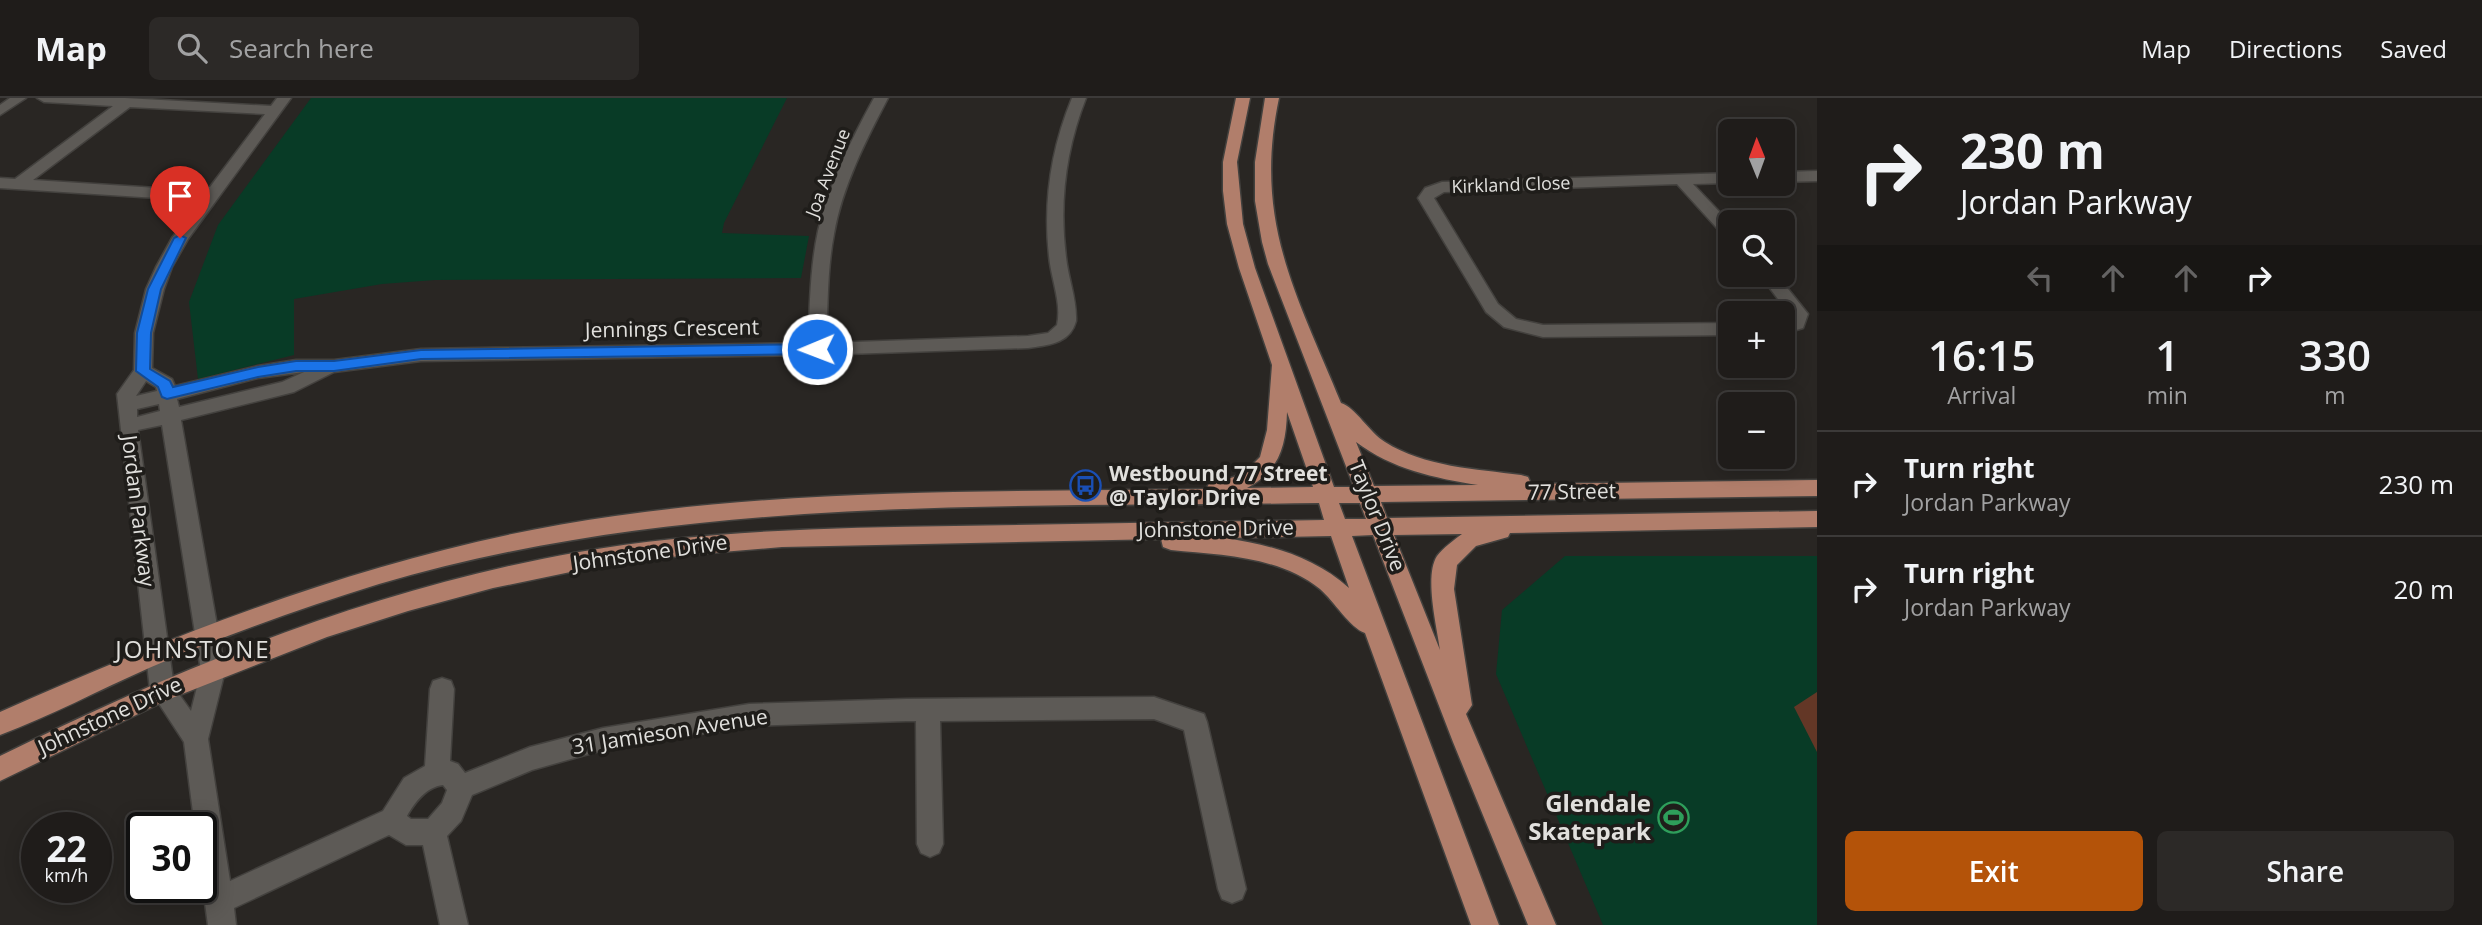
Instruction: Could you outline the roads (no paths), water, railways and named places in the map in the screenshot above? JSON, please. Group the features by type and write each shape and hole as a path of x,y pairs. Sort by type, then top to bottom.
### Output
{"main road":[{"name":"Taylor Drive","path":"1243,98 1230,162 1235,225 1326,495 1485,925"},
{"name":"Taylor Drive","path":"1272,98 1261,152 1261,187 1265,225 1276,264 1465,742 1542,925"},
{"path":"1183,497 1231,486 1265,469 1274,449 1279,357"},
{"path":"1327,393 1361,434 1393,456 1424,467 1471,476 1592,492"},
{"name":"77 Street","path":"1326,495 1817,488"},
{"name":"Johnstone Drive","path":"0,724 158,654 320,594 428,562 527,538 661,515 814,504 1326,495"},
{"name":"77 Street","path":"1338,526 1817,519"},
{"path":"1465,742 1443,589 1446,561 1469,540 1495,531 1556,522"},
{"name":"Johnstone Drive","path":"0,769 58,738 162,690 335,625 427,597 547,568 641,552 808,537 1338,526"},
{"path":"1089,532 1236,549 1259,553 1312,570 1348,598 1383,651"}],"street":[{"path":"0,111 19,98"},
{"path":"44,98 126,103 280,104"},
{"name":"Joa Avenue","path":"817,349 821,271 829,221 864,132 881,98"},
{"name":"Jennings Crescent","path":"127,416 168,404 287,387 334,366 421,355 817,349 1028,342 1053,338 1061,334 1068,316 1056,246 1055,197 1066,132 1079,98"},
{"path":"17,185 126,103"},
{"name":"Jordan Parkway","path":"162,690 126,394 143,371 144,333 155,289 180,238 280,104"},
{"path":"1796,177 1817,176"},
{"name":"Kirkland Close","path":"1718,179 1442,187 1430,191 1426,198 1492,308 1503,319 1522,328 1554,331 1718,329"},
{"path":"1681,180 1718,220"},
{"path":"0,184 157,193 214,192"},
{"path":"1778,287 1789,301"},
{"path":"1795,309 1799,314 1795,325"},
{"path":"143,371 165,384 212,671 196,739 220,913 391,820 400,800 415,784 437,772 449,773 461,787 453,813 433,832 406,832 391,820"},
{"path":"437,772 442,689"},
{"path":"162,690 196,739"},
{"name":"31 Jamieson Avenue","path":"461,787 530,759 603,740 749,715 1154,708 1195,722 1231,889"},
{"path":"928,710 930,844"},
{"path":"433,832 454,925"}],"place":[{"name":"Westbound 77 Street @ Taylor Drive","path":"1086,486"},
{"name":"Glendale Skatepark","path":"1674,818"}],"district":[{"name":"JOHNSTONE","path":"193,650"}]}
